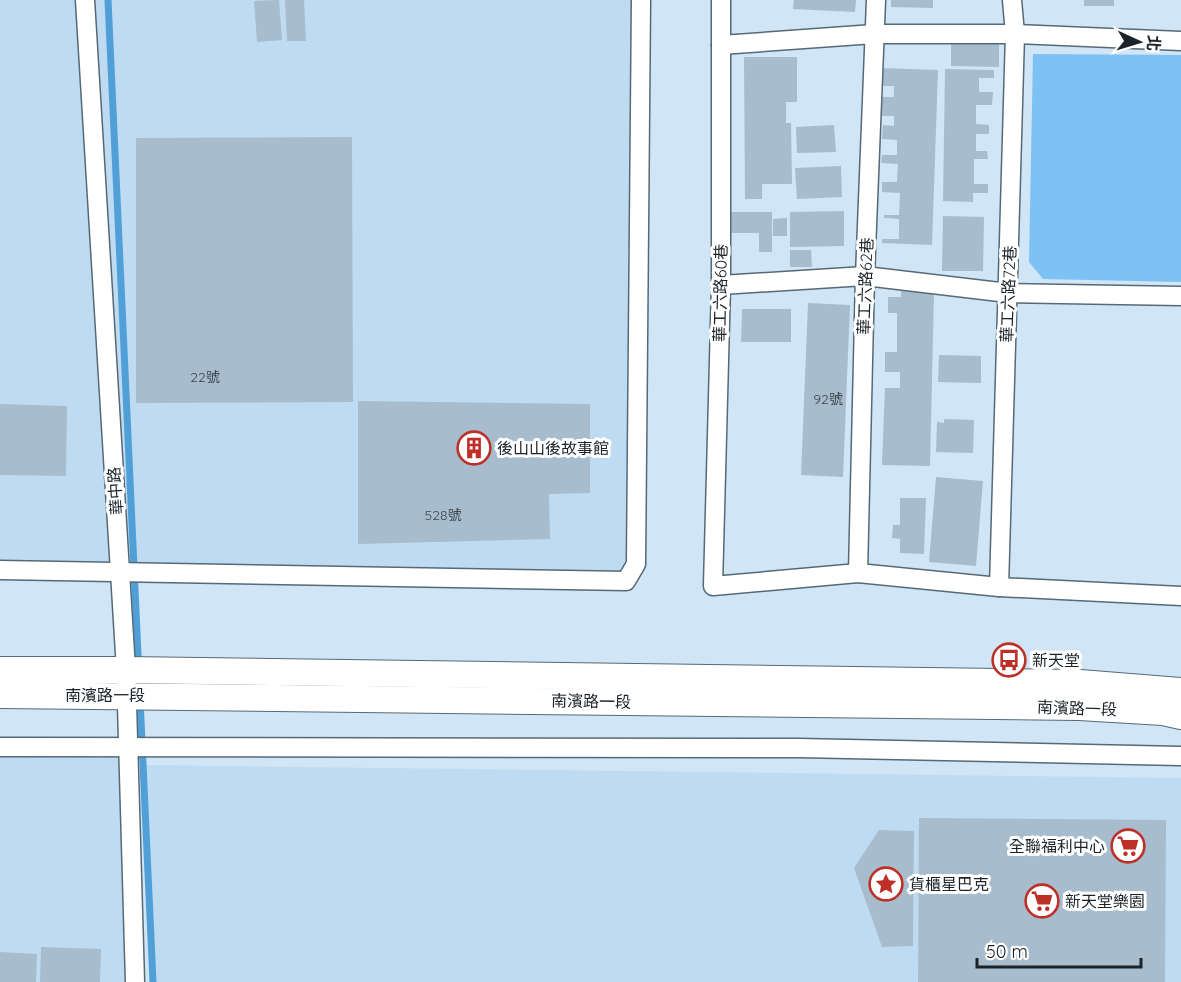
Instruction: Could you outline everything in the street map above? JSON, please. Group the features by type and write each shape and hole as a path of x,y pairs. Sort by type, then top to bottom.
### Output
{"main road":[{"name":"南濱路一段","path":"0,670 1080,683 1181,691"},
{"name":"南濱路一段","path":"0,695 1079,707 1163,712 1181,716"}],"street":[{"name":"華中路","path":"85,0 126,670 135,982"},
{"path":"0,570 626,581 636,564 641,0"},
{"name":"華工六路60巷","path":"721,0 721,285 713,586 858,573"},
{"name":"華工六路62巷","path":"858,573 864,276 876,0"},
{"name":"華工六路72巷","path":"999,587 1015,34 1012,0"},
{"path":"721,45 874,34 1015,34 1181,41"},
{"path":"721,285 864,276 1008,293 1181,296"},
{"path":"858,573 999,587 1181,596"},
{"path":"0,747 127,749 799,748 1181,756"}],"shaded area":[{"path":"0,0 641,0 636,564 626,581 120,572 0,579"},
{"path":"1033,54 1181,55 1181,282 1043,279 1029,262"},
{"path":"0,750 123,751 130,982 0,982"},
{"path":"144,765 1181,778 1181,982 155,982"}],"building":[{"path":"279,0 282,40 257,42 254,1"},
{"path":"285,0 304,0 306,41 287,41"},
{"path":"794,0 856,0 855,12 793,9"},
{"path":"891,0 933,0 933,8 891,7"},
{"path":"1084,0 1114,0 1114,6 1084,6"},
{"path":"951,39 999,40 999,67 951,66"},
{"path":"744,57 797,57 797,102 786,102 786,123 791,123 792,184 762,184 762,199 745,199"},
{"path":"879,68 938,70 932,245 882,243 882,239 899,239 899,219 884,218 884,215 899,215 900,193 882,192 882,182 897,182 898,164 881,163 882,155 897,155 897,140 882,139 883,125 894,126 894,116 880,116 881,97 894,97 894,86 879,86"},
{"path":"945,69 994,70 994,78 979,78 979,92 993,92 992,105 976,105 976,124 989,125 989,134 976,134 976,151 987,151 988,159 974,159 974,184 988,184 988,193 973,193 973,202 943,201"},
{"path":"834,125 836,152 797,153 796,127"},
{"path":"352,137 353,402 136,403 136,138"},
{"path":"841,166 842,197 797,199 795,168"},
{"path":"844,211 844,246 790,247 790,212"},
{"path":"730,212 772,212 772,252 759,252 759,233 731,233"},
{"path":"943,216 984,217 983,271 942,271"},
{"path":"787,218 787,236 773,236 773,219"},
{"path":"790,250 811,250 812,267 790,267"},
{"path":"901,291 934,292 930,466 882,465 885,388 900,388 900,372 885,372 885,352 897,352 897,313 888,313 888,297 901,297"},
{"path":"808,303 850,305 843,477 801,475"},
{"path":"742,309 791,309 791,342 741,342"},
{"path":"939,355 981,356 981,383 938,382"},
{"name":"後山山後故事館","path":"358,401 590,404 590,493 549,494 550,539 358,544"},
{"path":"0,404 67,406 66,476 0,475"},
{"path":"944,419 974,420 973,453 936,452 937,422 944,423"},
{"path":"936,477 983,481 976,566 929,562"},
{"path":"900,498 926,498 924,554 900,553 900,539 892,538 893,525 900,525"},
{"name":"新天堂樂園","path":"919,818 1166,820 1165,982 918,982"},
{"path":"879,830 914,831 913,946 882,947 854,868"},
{"path":"41,947 101,949 100,982 40,982"},
{"path":"0,952 37,954 36,982 0,982"}],"waterway":[{"path":"108,0 153,982"}],"place":[{"name":"後山山後故事館","path":"474,448"},
{"name":"新天堂","path":"1009,660"},
{"name":"全聯福利中心","path":"1128,846"},
{"name":"貨櫃星巴克","path":"886,884"},
{"name":"新天堂樂園","path":"1042,901"}]}
